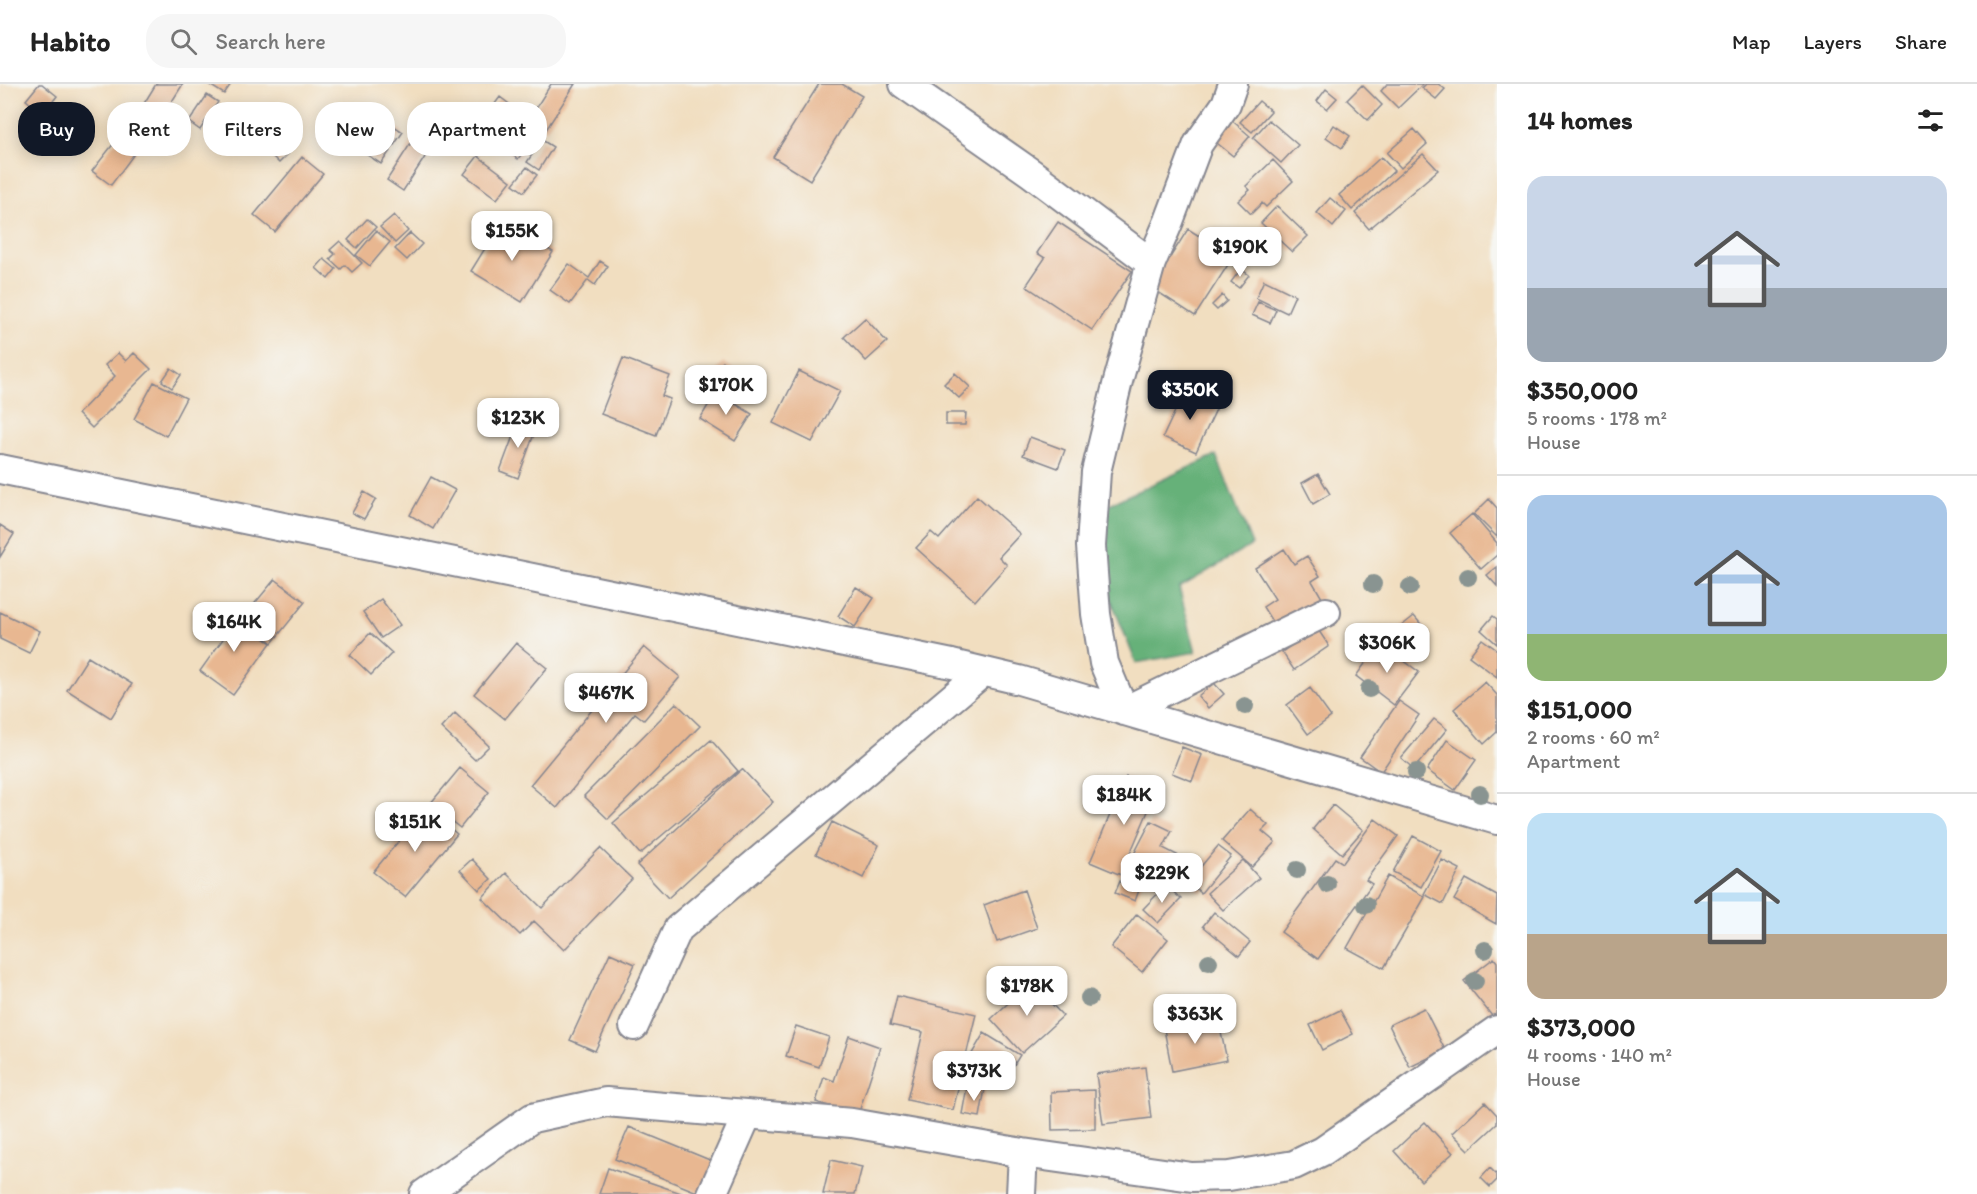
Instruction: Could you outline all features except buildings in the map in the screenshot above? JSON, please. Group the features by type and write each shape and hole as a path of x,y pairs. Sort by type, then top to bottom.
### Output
{"street":[{"path":"904,84 1031,173 1151,263"},
{"path":"1124,711 1104,663 1096,614 1091,546 1096,472 1118,381 1151,263 1198,144 1226,104 1233,84"},
{"path":"0,469 1019,680 1497,820"},
{"path":"1124,711 1326,612"},
{"path":"634,1026 678,929 983,672"},
{"path":"424,1194 532,1118 606,1102 852,1123 1193,1185 1229,1176 1294,1165 1323,1151 1497,1030"},
{"path":"712,1194 747,1115"},
{"path":"1022,1194 1023,1153"}],"green space":[{"path":"1216,455 1252,545 1179,588 1196,652 1136,663 1104,582 1105,506"}]}
